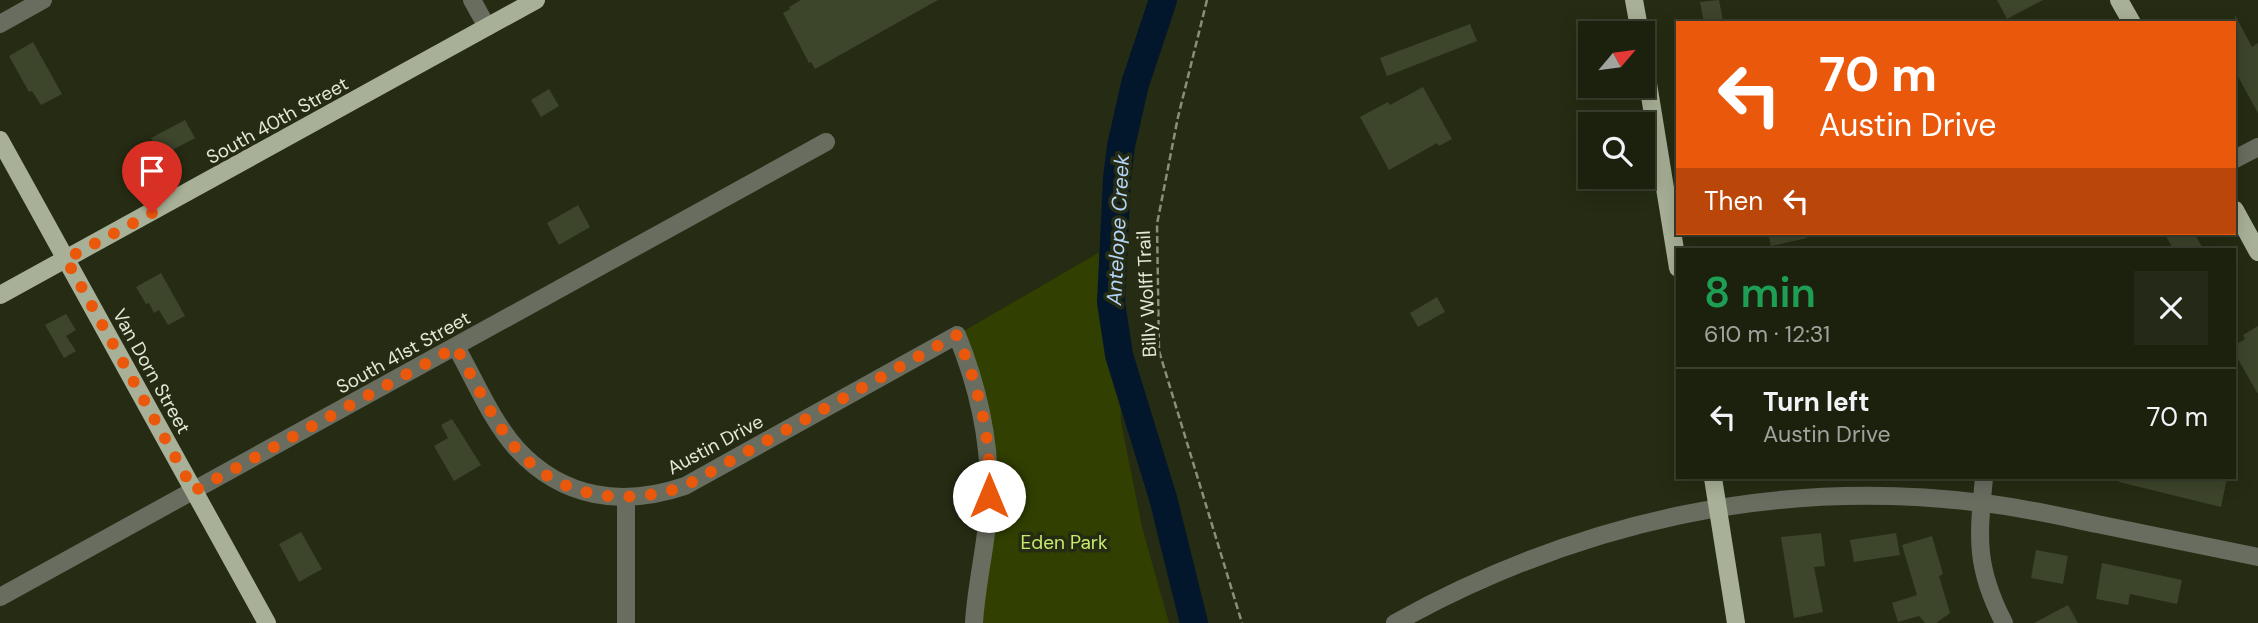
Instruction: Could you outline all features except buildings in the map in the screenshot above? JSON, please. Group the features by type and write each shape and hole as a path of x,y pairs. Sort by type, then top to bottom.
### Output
{"main road":[{"name":"South 40th Street","path":"0,295 536,0"},
{"path":"1634,0 1638,21"},
{"path":"2119,0 2131,21"},
{"path":"1650,98 1676,256"},
{"name":"Van Dorn Street","path":"0,140 267,623"},
{"path":"2236,212 2258,252"},
{"path":"1713,479 1737,623"}],"street":[{"path":"0,24 43,0"},
{"path":"472,0 487,27"},
{"name":"South 41st Street","path":"0,597 826,142"},
{"path":"2236,158 2258,146"},
{"name":"Austin Drive","path":"456,347 501,428 516,448 534,465 554,479 578,490 626,498 661,494 685,486 957,335 972,370 981,403 990,476 988,516 974,623"},
{"path":"1984,479 1979,541 1981,566 1988,592 2004,623"},
{"path":"1395,623 1470,584 1562,547 1666,517 1754,502 1842,496 1904,496 1982,503 2258,557"},
{"path":"626,498 626,623"}],"path":[{"name":"Billy Wolff Trail","path":"1207,0 1178,117 1157,224 1159,351 1242,623"}],"green space":[{"name":"Eden Park","path":"1124,238 1118,321 1121,422 1142,527 1169,623 974,623 990,476 957,335"}],"waterway":[{"name":"Antelope Creek","path":"1163,0 1135,84 1121,146 1111,302 1119,355 1163,498 1194,623"}],"route":[{"path":"152,213 66,259 194,491 456,347 501,428 516,448 534,465 554,479 578,490 602,496 626,498 661,494 685,486 957,335 972,370 981,403 987,437 989,496"}]}
